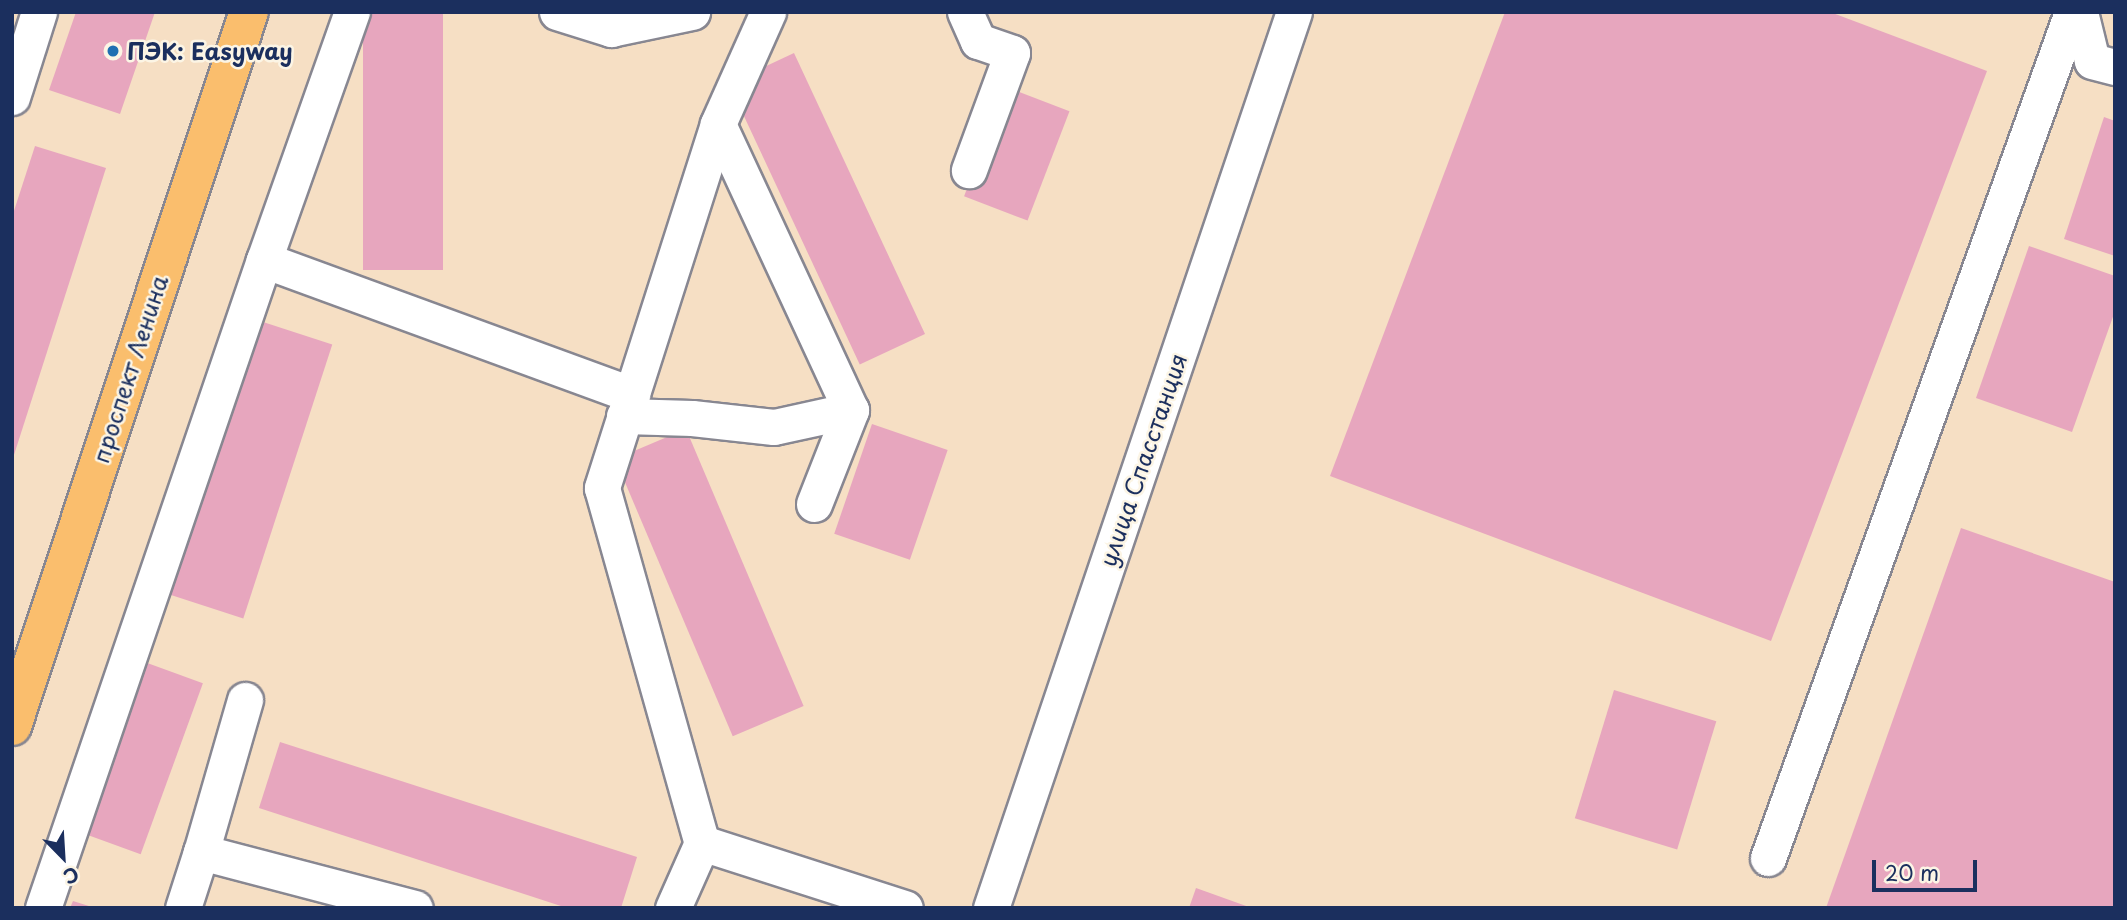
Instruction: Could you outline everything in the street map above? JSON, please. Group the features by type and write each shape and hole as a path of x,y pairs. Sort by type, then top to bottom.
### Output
{"main road":[{"name":"проспект Ленина","path":"12,726 249,12"}],"street":[{"path":"12,97 39,12"},
{"path":"43,908 264,260 352,12"},
{"path":"557,12 611,29 692,12"},
{"path":"673,908 702,843 602,488 718,124 768,12"},
{"path":"965,12 978,41 1012,53 969,170"},
{"name":"улица Спасстанция","path":"991,908 1294,12"},
{"path":"1768,858 2072,12"},
{"path":"2080,12 2092,61 2115,68"},
{"path":"718,124 851,410 814,504"},
{"path":"264,260 628,405 692,418 774,427 851,410"},
{"path":"183,908 245,700"},
{"path":"702,843 905,908"},
{"path":"201,852 415,908"}],"building":[{"path":"76,12 155,12 120,114 49,90"},
{"path":"363,12 443,12 443,270 363,270"},
{"path":"1505,12 1830,12 1987,71 1771,641 1330,476"},
{"path":"794,53 925,334 860,364 729,83"},
{"path":"1006,87 1069,111 1028,221 964,196"},
{"path":"2104,117 2115,121 2115,256 2064,239"},
{"path":"35,146 106,168 13,458 12,217"},
{"path":"2029,246 2115,276 2115,311 2072,432 1976,398"},
{"path":"260,321 332,344 243,618 171,595"},
{"path":"872,424 948,450 910,560 834,534"},
{"path":"686,429 804,706 733,736 615,459"},
{"path":"1961,528 2115,582 2115,908 1826,908"},
{"path":"139,660 203,683 141,854 77,831"},
{"path":"1614,690 1716,721 1677,849 1575,818"},
{"path":"280,742 637,857 621,908 567,908 259,808"},
{"path":"1196,888 1249,907 1249,908 1189,908"},
{"path":"73,901 92,907 92,908 70,908"}],"place":[{"name":"ПЭК: Easyway","path":"113,51"}]}
